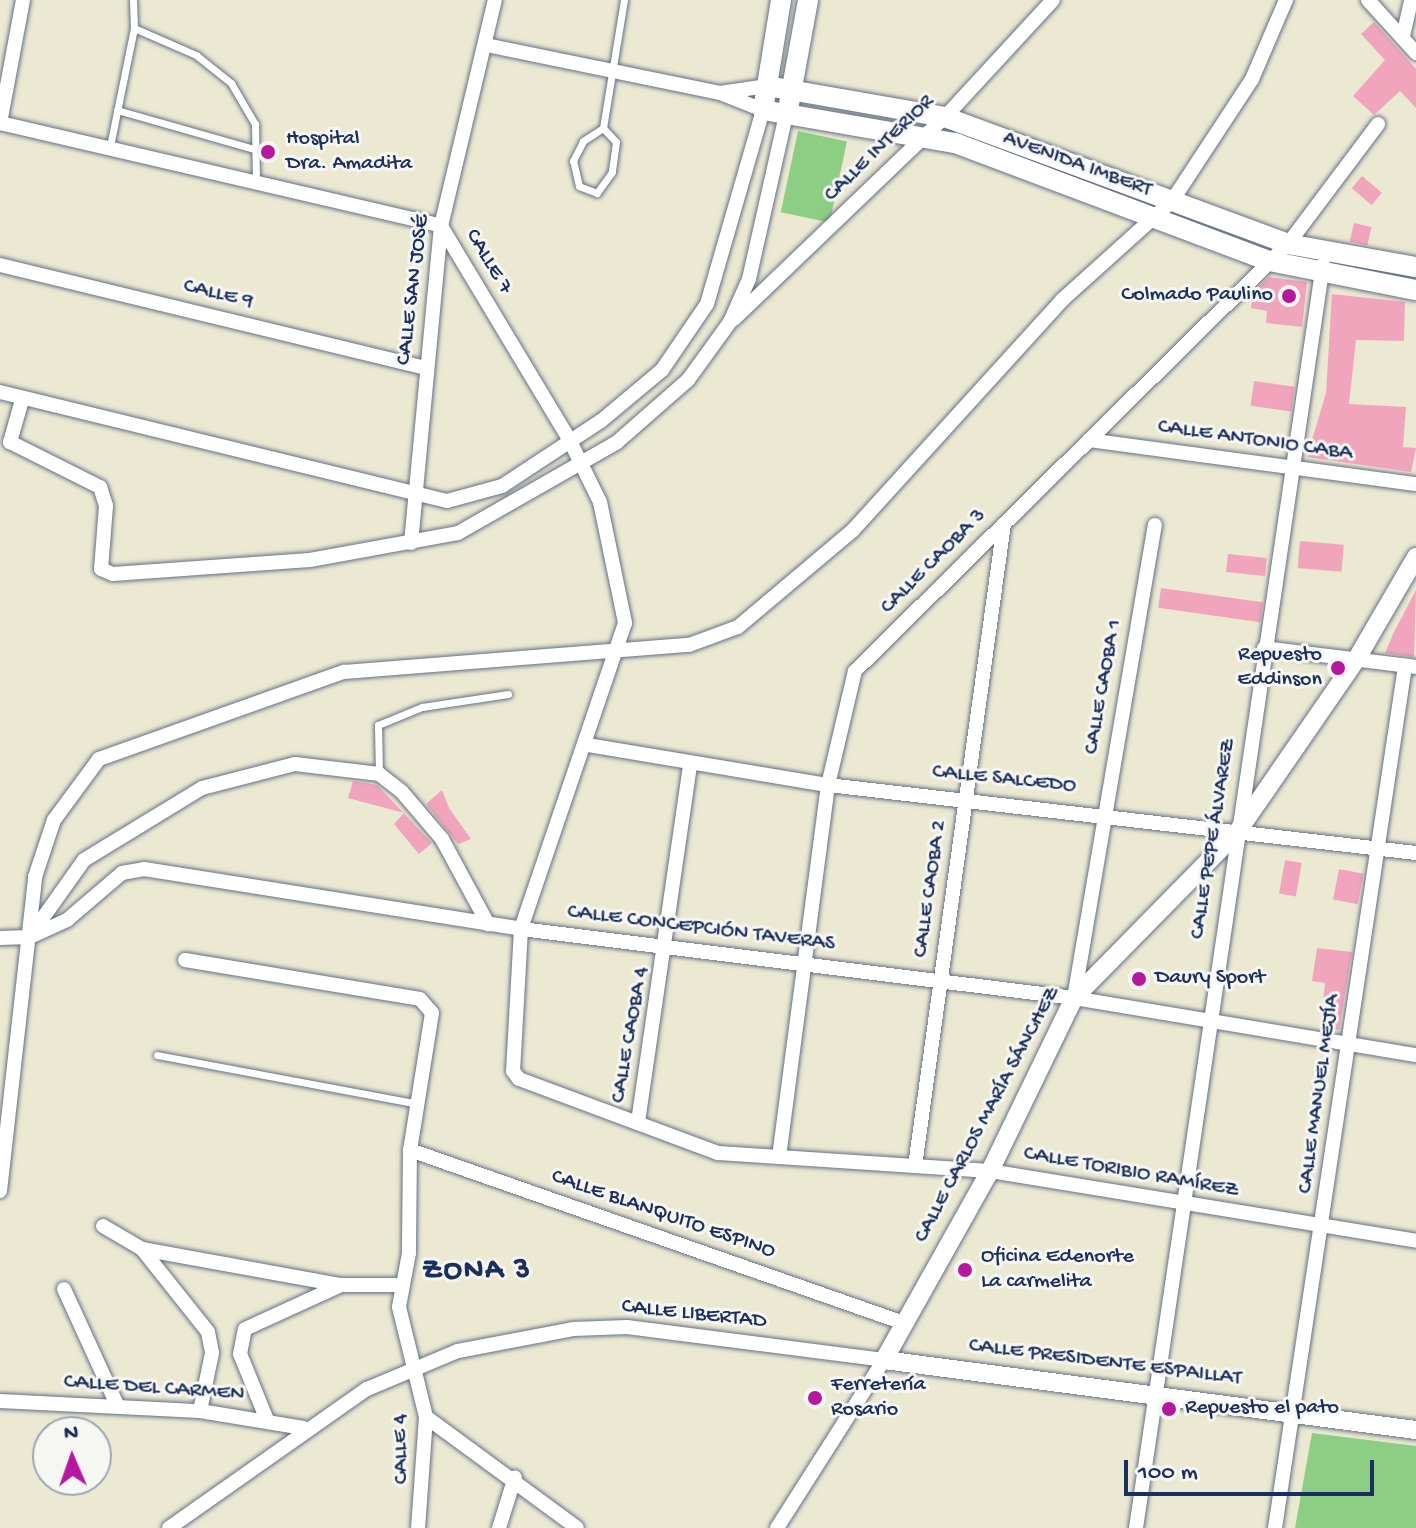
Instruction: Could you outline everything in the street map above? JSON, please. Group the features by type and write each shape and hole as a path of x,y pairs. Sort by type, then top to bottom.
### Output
{"main road":[{"path":"763,110 781,0"},
{"path":"786,115 808,0"},
{"name":"AVENIDA IMBERT","path":"767,86 945,117 1288,244 1416,267"},
{"name":"AVENIDA IMBERT","path":"763,110 920,136 1269,261 1321,275 1416,290"}],"street":[{"path":"0,123 2,95 23,0"},
{"name":"CALLE SAN JOSÉ","path":"411,543 441,226 487,45 495,0"},
{"name":"CALLE INTERIOR","path":"730,322 920,136 945,117 1053,0"},
{"path":"0,1191 35,877 54,820 111,751 344,672 689,645 738,627 853,530 1062,300 1172,201 1252,79 1286,0"},
{"path":"1368,0 1416,53"},
{"path":"1403,36 1411,0"},
{"name":"AVENIDA IMBERT","path":"487,45 720,93 763,110"},
{"name":"AVENIDA IMBERT","path":"720,93 767,86"},
{"path":"0,392 414,497 476,497 629,399 688,338 721,270 763,110"},
{"path":"22,400 10,442 100,487 106,506 101,569 113,574 310,560 458,533 582,463 649,419 730,322 762,233 786,115"},
{"name":"CALLE 7","path":"0,123 109,153 441,226 582,463 616,568 625,623 620,650 588,745 521,929 515,1076"},
{"name":"CALLE CAOBA 3","path":"779,1157 828,785 855,671 1288,244 1378,124"},
{"name":"CALLE PEPE ÁLVAREZ","path":"1136,1528 1155,1391 1188,1207 1208,1025 1325,253"},
{"name":"CALLE 9","path":"0,265 426,368"},
{"name":"CALLE ANTONIO CABA","path":"1089,440 1292,470 1416,484"},
{"name":"CALLE CAOBA 2","path":"915,1166 1004,524"},
{"name":"CALLE CAOBA 1","path":"1074,998 1155,525"},
{"name":"CALLE CARLOS MARÍA SÁNCHEZ","path":"777,1528 884,1360 901,1322 990,1171 1074,998 1238,831 1356,660 1416,557"},
{"path":"1264,648 1410,666"},
{"name":"CALLE MANUEL MEJÍA","path":"1275,1528 1295,1412 1378,848 1410,666"},
{"name":"CALLE SALCEDO","path":"588,745 828,785 966,797 1416,853"},
{"path":"30,937 84,860 202,788 295,764 379,774 442,839 488,924"},
{"name":"CALLE CAOBA 4","path":"638,1122 669,947 690,764"},
{"name":"CALLE CONCEPCIÓN TAVERAS","path":"0,938 30,937 67,920 122,873 144,869 521,929 1074,998 1208,1025 1348,1048 1416,1055"},
{"name":"CALLE 4","path":"185,960 420,999 432,1013 434,1036 410,1150 399,1307 417,1368 426,1417 418,1528"},
{"name":"CALLE TORIBIO RAMÍREZ","path":"515,1076 718,1153 990,1171 1188,1207 1416,1241"},
{"name":"CALLE BLANQUITO ESPINO","path":"410,1150 901,1322"},
{"path":"103,1226 142,1249 341,1285 402,1285"},
{"path":"142,1249 208,1332 212,1353 200,1411"},
{"path":"267,1420 240,1354 245,1329 341,1285"},
{"path":"64,1289 117,1405"},
{"name":"CALLE LIBERTAD","path":"169,1528 304,1428 417,1368 514,1338 627,1327 884,1360"},
{"name":"CALLE PRESIDENTE ESPAILLAT","path":"884,1360 1155,1391 1416,1430"},
{"name":"CALLE DEL CARMEN","path":"0,1401 200,1411 304,1428"},
{"path":"426,1417 515,1477 577,1528"},
{"path":"499,1528 515,1477"}],"lane":[{"path":"109,153 134,28 133,0"},
{"path":"603,128 616,142 612,172 597,193 579,186 573,161 583,141 603,128 624,0"},
{"path":"134,28 196,55 231,83 255,124 256,183"},
{"path":"117,110 254,149"},
{"path":"379,774 378,725 422,707 508,694"},
{"path":"157,1055 421,1105"}],"green space":[{"path":"798,131 847,141 830,223 781,212"},
{"path":"1312,1433 1416,1446 1416,1528 1295,1528"}],"building":[{"path":"1374,22 1416,69 1416,108 1400,91 1374,115 1353,96 1385,60 1361,34"},
{"path":"1362,176 1382,193 1372,205 1352,188"},
{"path":"1354,223 1372,227 1367,246 1350,242"},
{"name":"Colmado Paulino","path":"1269,277 1307,282 1302,327 1266,323 1267,311 1251,308 1253,292"},
{"path":"1332,294 1405,302 1404,341 1356,340 1349,404 1406,407 1403,447 1416,448 1411,472 1307,457 1326,393"},
{"path":"1254,381 1295,387 1291,411 1251,406"},
{"path":"1300,541 1344,545 1341,572 1298,568"},
{"path":"1228,554 1267,558 1265,576 1226,572"},
{"path":"1161,588 1263,602 1260,622 1158,608"},
{"path":"1416,590 1414,657 1385,653 1393,634"},
{"path":"353,781 377,785 403,813 348,798"},
{"path":"442,790 449,808 471,839 458,844 426,804"},
{"path":"404,813 432,843 419,854 394,824"},
{"path":"1285,860 1302,863 1296,896 1279,893"},
{"path":"1339,869 1364,874 1358,904 1333,899"},
{"path":"1317,948 1352,952 1339,1030 1320,1028 1325,983 1312,981"}],"place":[{"name":"Hospital Dra. Amadita","path":"268,152"},
{"name":"Colmado Paulino","path":"1289,296"},
{"name":"Repuesto Eddinson","path":"1338,668"},
{"name":"Daury Sport","path":"1139,979"},
{"name":"Oficina Edenorte La carmelita","path":"965,1270"},
{"name":"Ferretería Rosario","path":"815,1398"},
{"name":"Repuesto el pato","path":"1169,1409"}],"district":[{"name":"ZONA 3","path":"477,1272"}]}
